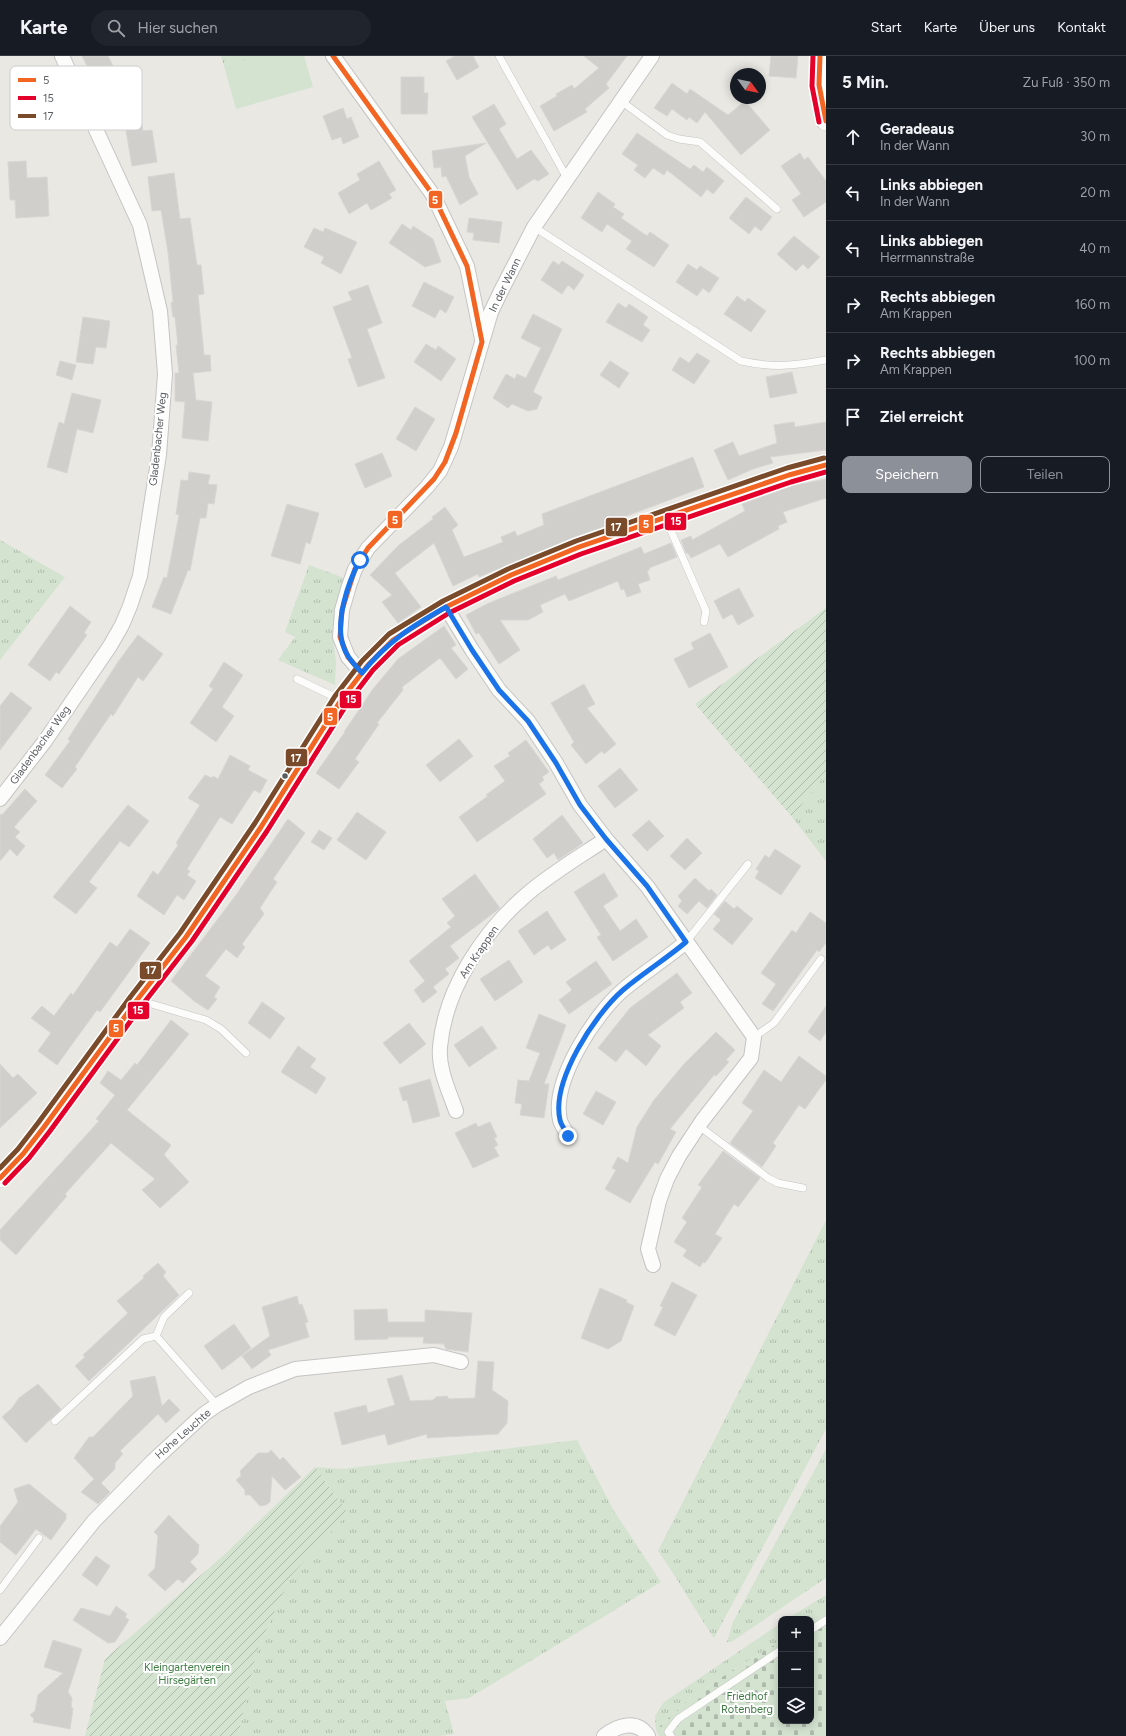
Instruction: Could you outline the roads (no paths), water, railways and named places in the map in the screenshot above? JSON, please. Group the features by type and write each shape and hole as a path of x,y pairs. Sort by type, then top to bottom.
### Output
{"street":[{"name":"Gladenbacher Weg","path":"62,56 67,66"},
{"path":"333,56 433,196 467,266 482,342"},
{"path":"820,56 820,85 826,121"},
{"name":"In der Wann","path":"362,673 348,657 340,637 342,610 348,586 355,569 368,548 427,487 445,462 456,433 482,342 496,302 534,227 621,101 646,59"},
{"name":"Gladenbacher Weg","path":"0,799 45,741 110,646 122,625 140,576 159,455 165,374 160,311 140,225 96,130"},
{"path":"0,1178 23,1154 44,1127 137,1000 186,937 241,858 342,700 362,673 393,640 405,630 446,607 511,575 579,547 789,475 826,465"},
{"path":"446,607 499,690 528,721 556,763 580,805 606,839 647,886 754,1037 751,1058 699,1126 679,1156 659,1201 648,1249 653,1264"},
{"name":"Am Krappen","path":"456,1111 442,1070 440,1048 447,1013 460,979 489,933 507,913 527,894 606,839"},
{"path":"568,1136 560,1120 559,1103 570,1066 585,1036 604,1010 623,990 686,942"},
{"name":"Hohe Leuchte","path":"0,1638 94,1521 152,1462 204,1414 217,1405 249,1387 295,1369 434,1355 460,1362"},
{"path":"604,1736 621,1726 631,1725 644,1731 648,1736"}],"lane":[{"path":"500,56 567,178"},
{"path":"621,101 667,135 679,140 700,142 777,209"},
{"path":"534,227 741,360 763,366 787,367 826,360"},
{"path":"665,517 706,611 704,622"},
{"path":"298,679 342,700"},
{"path":"686,942 748,864"},
{"path":"754,1037 774,1023 821,959"},
{"path":"137,1000 206,1020 221,1029 246,1053"},
{"path":"699,1126 768,1178 778,1183 802,1188"},
{"path":"156,1336 164,1317 189,1293"},
{"path":"156,1336 217,1405"},
{"path":"55,1421 143,1339 156,1336"},
{"path":"0,1590 39,1538"},
{"path":"814,1628 826,1620"},
{"path":"671,1736 668,1732 678,1719 778,1652"}],"park label":[{"name":"Kleingartenverein Hirsegärten","path":"187,1673"},
{"name":"Friedhof Rotenberg","path":"747,1702"}]}
